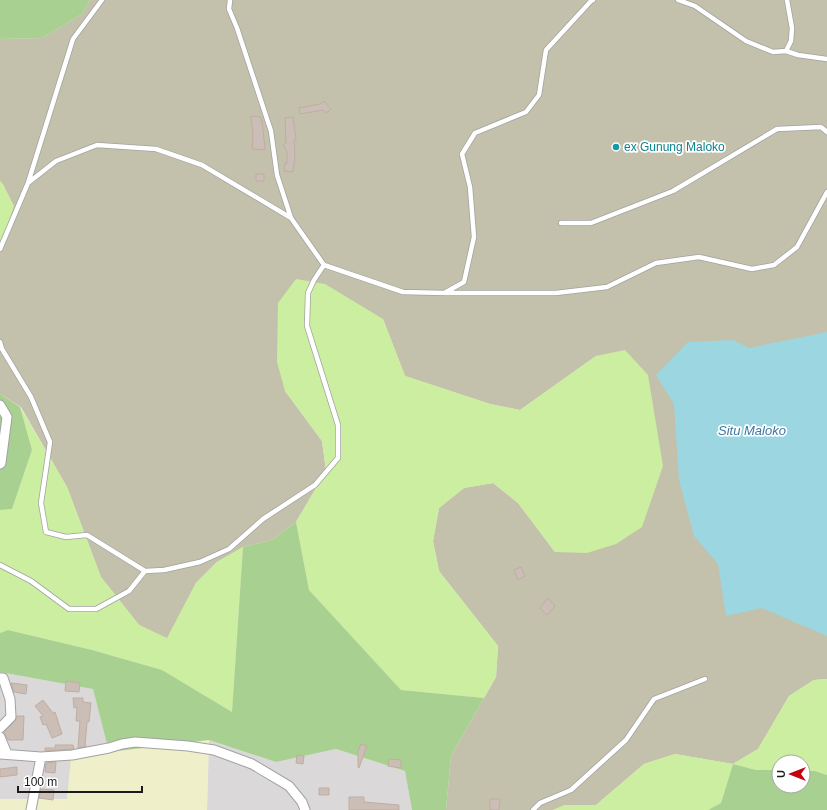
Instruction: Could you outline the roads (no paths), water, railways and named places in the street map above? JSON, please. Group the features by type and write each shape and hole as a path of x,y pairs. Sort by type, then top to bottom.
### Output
{"street":[{"path":"0,405 7,417 0,464"},
{"path":"0,678 3,678 10,699 11,717 0,728"},
{"path":"0,737 4,754 41,757 72,755 135,742 188,746 214,750 252,764 290,786 306,810"},
{"path":"31,810 41,757"}],"lane":[{"path":"0,249 28,183 73,39 102,0"},
{"path":"230,0 229,9 237,28 271,131 277,175 291,218 324,265 403,292 556,293 607,287 656,263 699,257 752,268 774,265 797,247 827,192"},
{"path":"445,293 464,282 474,237 470,187 462,154 475,133 526,112 539,95 546,50 591,0 593,0"},
{"path":"678,0 695,6 746,41 773,52 786,51 798,55 827,59"},
{"path":"786,51 791,41 792,28 787,0"},
{"path":"561,223 591,223 673,191 777,129 821,127 827,132"},
{"path":"28,183 56,161 97,145 156,148 202,165 291,218"},
{"path":"0,342 2,349 31,397 50,442 41,503 46,532 66,537 87,535 145,571 164,570 200,562 229,549 263,519 315,485 338,458 338,425 307,326 308,293 314,280 324,265"},
{"path":"0,566 31,581 69,609 96,609 129,591 145,571"},
{"path":"533,810 540,803 571,790 626,740 654,699 705,679"}],"water":[{"name":"Situ Maloko","path":"827,332 827,636 762,608 726,616 718,564 694,536 679,480 674,404 656,375 688,342 733,340 749,348"}],"place":[{"name":"ex Gunung Maloko","path":"616,147"}]}
